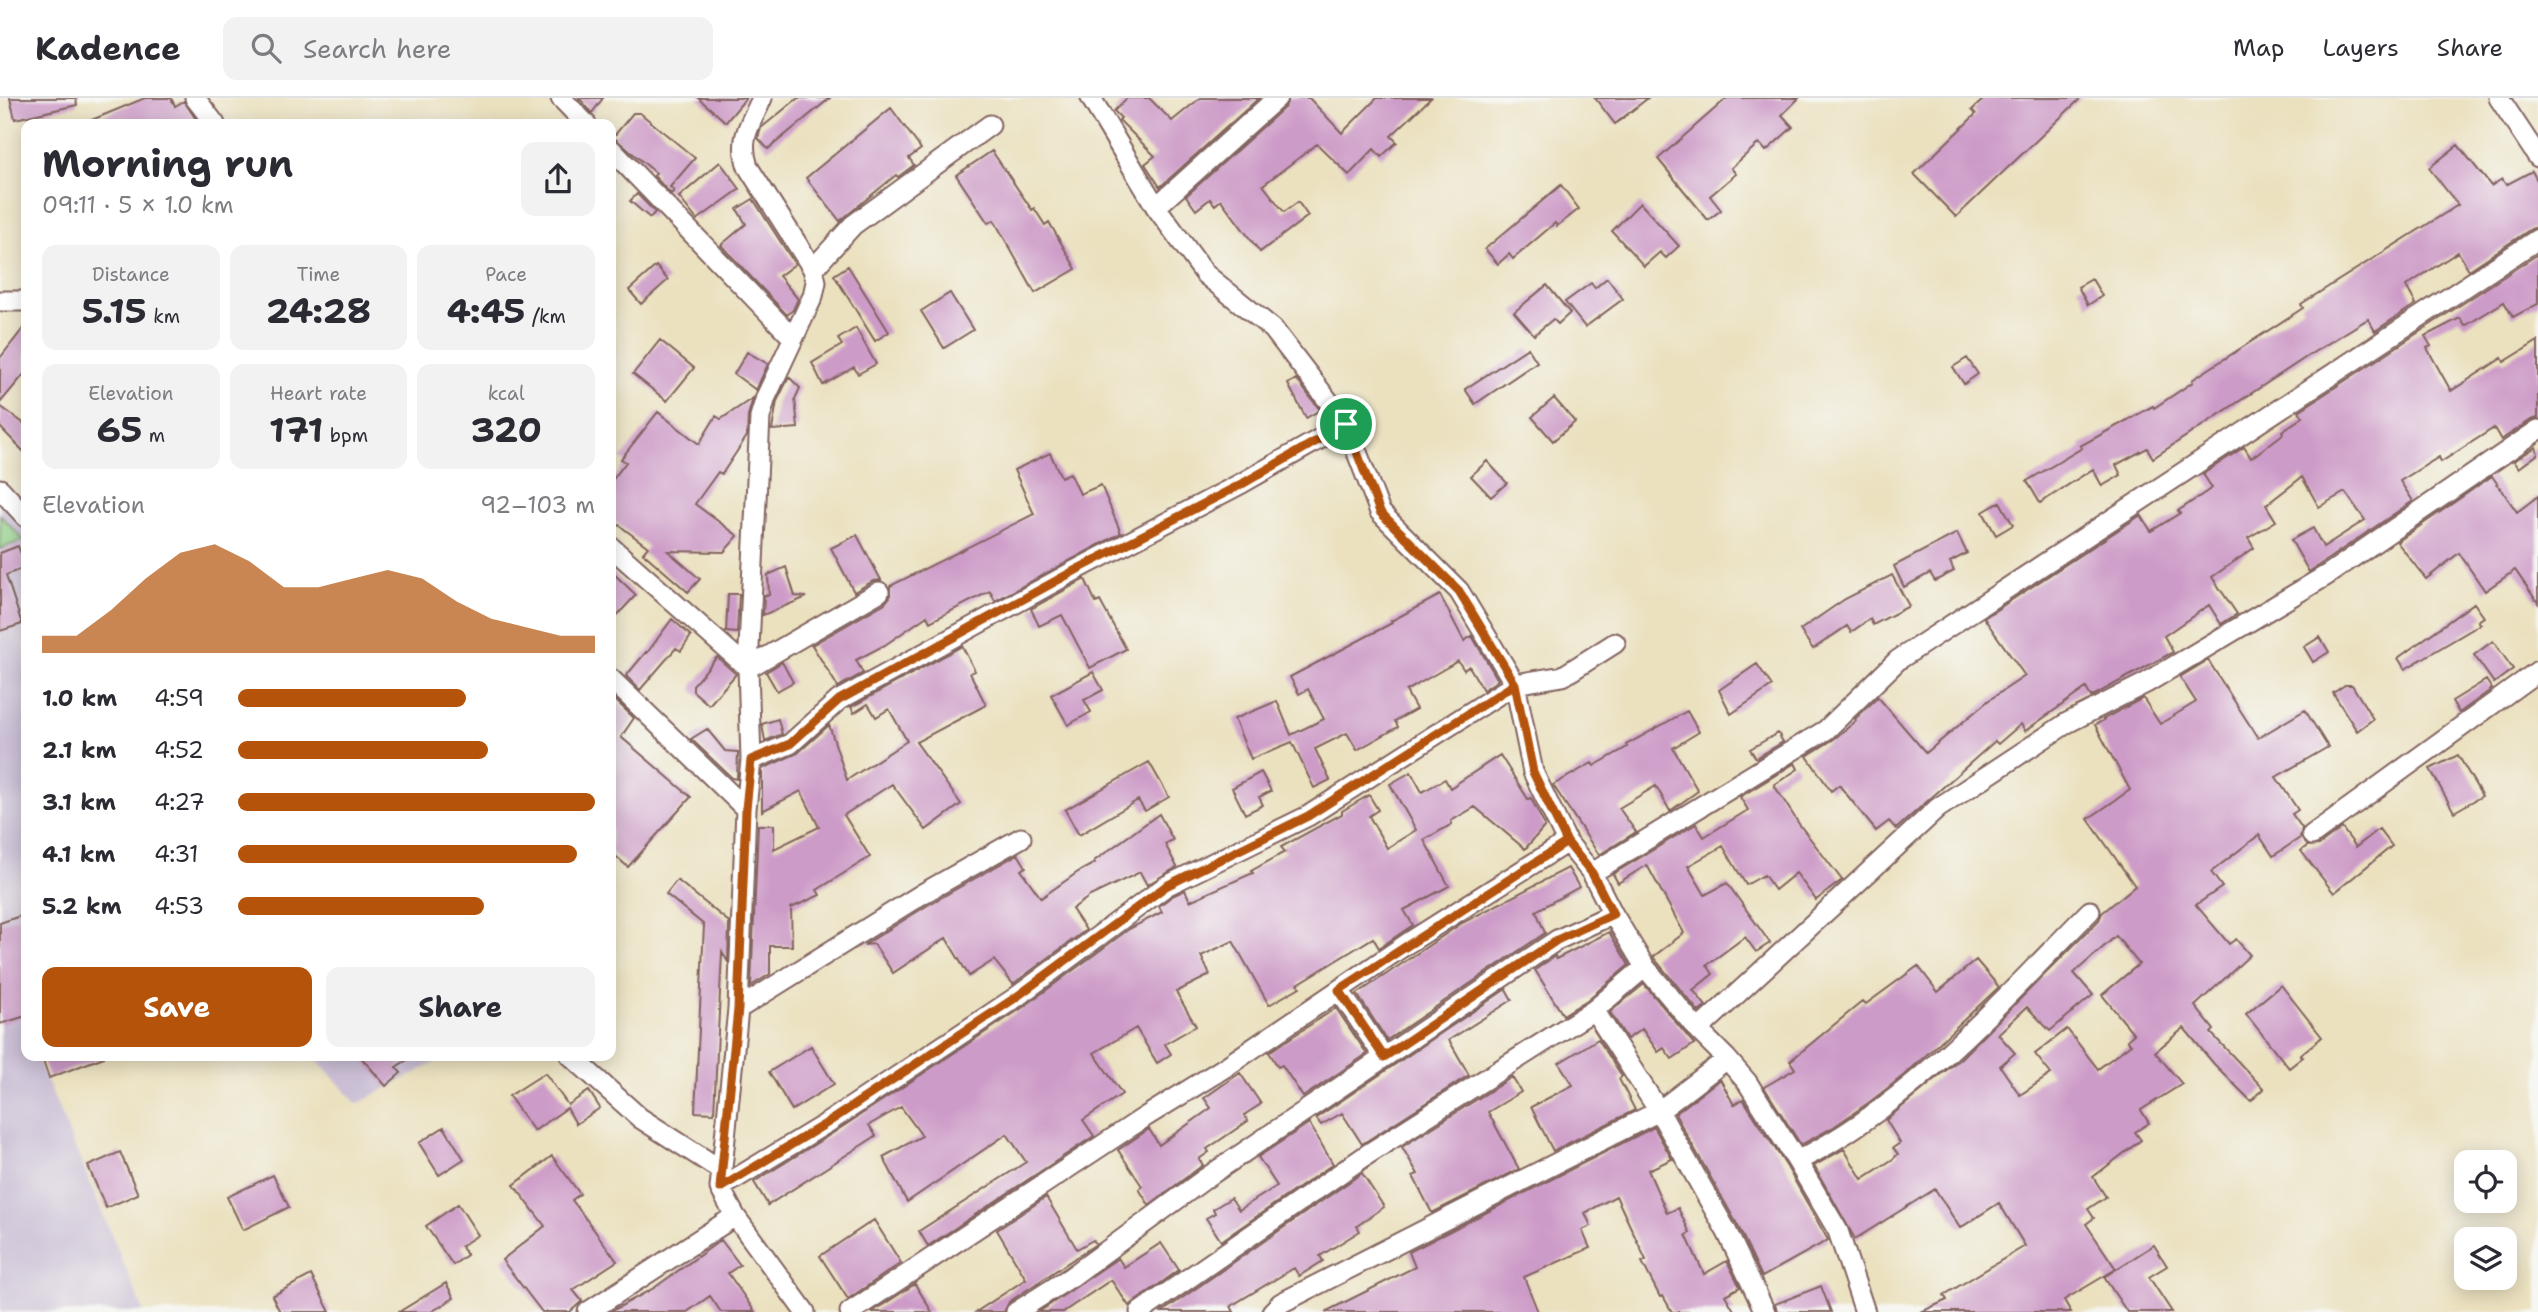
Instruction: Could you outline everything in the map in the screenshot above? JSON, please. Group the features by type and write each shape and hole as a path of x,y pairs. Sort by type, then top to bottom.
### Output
{"street":[{"path":"195,98 211,119"},
{"path":"561,98 581,119"},
{"path":"762,98 744,138 743,153 748,167 813,269 816,282 813,296 766,397 760,417 748,668 751,760 746,809 738,1009 721,1179 735,1216 805,1312"},
{"path":"1091,98 1156,207 1205,274 1273,329 1346,424 1380,512 1459,591 1515,684 1533,772 1567,842 1592,873 1645,967 1698,1030 1747,1082 1838,1231 1865,1312"},
{"path":"1156,207 1277,98"},
{"path":"2499,98 2538,157"},
{"path":"813,269 853,225 990,125"},
{"path":"616,154 793,338"},
{"path":"1592,873 1714,801 1826,730 1898,660 2538,239"},
{"path":"0,301 21,301"},
{"path":"751,760 790,744 839,700 1076,570 1242,484 1346,424"},
{"path":"1698,1030 1938,808 2067,723 2146,683 2327,575 2538,430"},
{"path":"0,489 21,512"},
{"path":"616,551 748,668"},
{"path":"748,668 879,592"},
{"path":"721,1179 827,1123 1015,998 1166,886 1308,816 1515,684 1563,676 1615,643"},
{"path":"2312,835 2538,671"},
{"path":"616,683 746,809"},
{"path":"738,1009 922,894 1021,838"},
{"path":"850,1312 1567,842"},
{"path":"1797,1161 1894,1100 1986,1016 2090,911"},
{"path":"1016,1312 1071,1277 1206,1178 1557,940 1613,914"},
{"path":"1140,1312 1368,1154 1594,1010 1645,967"},
{"path":"1339,990 1384,1057"},
{"path":"1594,1010 1659,1111 1727,1232 1765,1312"},
{"path":"1272,1312 1281,1303 1659,1111 1727,1059"},
{"path":"577,1061 640,1118 721,1179"},
{"path":"588,1312 735,1216"}],"shaded area":[{"path":"0,489 21,512 21,1061 39,1061 144,1312 0,1312"},
{"path":"318,1061 438,1061 357,1104"}],"green space":[{"path":"0,515 21,537 21,541 0,549"}],"building":[{"path":"10,98 76,98 77,105 15,119"},
{"path":"145,98 171,98 175,106 184,101 196,119 94,119"},
{"path":"579,98 603,98 592,113"},
{"path":"698,98 746,98 726,122"},
{"path":"798,98 830,98 768,149 758,138 761,128"},
{"path":"1127,98 1149,98 1172,121 1200,98 1259,98 1160,187 1145,164 1155,156 1119,120 1121,118 1114,111"},
{"path":"1289,98 1309,98 1342,133 1377,98 1431,98 1391,136 1397,142 1381,157 1374,149 1349,175 1317,144 1263,185 1284,212 1298,202 1308,216 1260,252 1221,200 1215,205 1210,199 1196,210 1186,196 1285,107"},
{"path":"1595,98 1648,98 1615,124"},
{"path":"1727,98 1799,98 1782,115 1793,127 1766,151 1759,143 1731,168 1736,174 1710,196 1721,210 1708,220 1658,159"},
{"path":"1985,98 2081,98 1956,217 1914,174 1976,114 1972,110"},
{"path":"891,108 921,149 909,158 914,165 898,177 896,175 840,221 806,178"},
{"path":"633,113 640,113 695,158 670,187 674,191 671,194 654,176 656,173 616,140 616,133"},
{"path":"2458,145 2491,186 2502,179 2506,185 2532,171 2538,182 2538,227 2469,270 2458,252 2406,286 2416,304 2375,331 2368,319 2153,458 2147,448 2116,465 2121,475 2102,486 2093,469 2040,503 2027,481 2082,448 2080,446 2153,406 2154,408 2303,308 2301,304 2458,205 2429,168"},
{"path":"992,151 1032,210 1034,208 1045,225 1049,222 1076,269 1035,293 994,220 988,223 956,175"},
{"path":"720,162 740,189 697,220 679,197"},
{"path":"1561,185 1579,209 1557,226 1555,223 1513,259 1509,254 1498,264 1485,249"},
{"path":"637,194 655,212 650,218 630,201"},
{"path":"753,199 795,264 779,276 798,299 793,310 787,315 721,245 746,224 737,209"},
{"path":"1640,203 1679,246 1666,258 1660,252 1644,266 1612,231"},
{"path":"2538,254 2538,304 2513,317 2504,302 2465,326 2460,318 2425,336 2431,346 2427,348 2451,391 2502,358 2504,362 2538,341 2538,418 2501,440 2494,428 2441,462 2439,457 2400,481 2413,501 2309,572 2291,540 2313,528 2323,547 2365,520 2345,492 2319,507 2302,477 2266,505 2276,521 2248,538 2254,548 2212,577 2237,614 2221,624 2209,605 2164,636 2173,652 2091,697 2086,688 2025,731 2021,724 1998,744 1995,741 1896,829 1889,821 1876,831 1839,785 1831,791 1807,756 1856,721 1878,697 1926,753 1989,700 2025,676 1984,618 2141,515 2151,531 2180,513 2178,511 2212,488 2203,474 2244,447 2251,458 2303,417 2299,411"},
{"path":"656,266 668,280 641,304 629,290"},
{"path":"848,266 889,332 875,341 834,275"},
{"path":"1607,278 1623,299 1585,327 1565,302 1591,283 1595,288"},
{"path":"2092,279 2102,296 2088,305 2078,287"},
{"path":"1547,285 1570,313 1558,324 1553,319 1534,335 1514,312"},
{"path":"950,293 973,330 944,348 921,311"},
{"path":"856,328 876,364 858,374 854,367 823,385 812,363 842,345 838,339"},
{"path":"21,331 21,378 0,403 0,358"},
{"path":"660,340 694,368 667,401 633,374"},
{"path":"1528,348 1537,362 1475,404 1465,389"},
{"path":"747,352 768,364 756,390 734,374"},
{"path":"1967,358 1978,374 1964,384 1953,367"},
{"path":"789,377 800,388 795,399 798,428 772,430 777,401"},
{"path":"1296,379 1320,410 1306,418 1288,384"},
{"path":"753,398 748,416 747,436 722,474 718,472 695,504 738,536 724,552 668,551 700,579 688,592 643,553 648,547 616,523 616,475 626,462 621,459 658,412 699,444 716,416 721,419"},
{"path":"1554,398 1575,422 1553,441 1532,417"},
{"path":"0,406 21,421 21,449 0,427"},
{"path":"2536,447 2538,454 2519,468 2514,461"},
{"path":"1050,453 1061,477 1070,473 1080,494 1101,485 1121,533 995,601 990,591 930,622 927,616 885,645 856,660 863,673 838,687 812,645 885,603 890,597 890,586 1034,514 1014,470"},
{"path":"1487,461 1507,483 1491,497 1471,476"},
{"path":"2492,476 2517,512 2538,496 2538,603 2515,570 2485,591 2459,553 2426,579 2397,542"},
{"path":"2000,502 2013,525 1996,535 1983,512"},
{"path":"1957,533 1967,553 1950,562 1954,571 1935,581 1930,573 1904,587 1894,566"},
{"path":"857,535 881,580 873,581 854,592 831,548"},
{"path":"18,546 21,554 21,569 6,575 21,624 0,631 0,553"},
{"path":"786,567 795,596 807,597 763,615 764,595 769,595 768,575"},
{"path":"1892,575 1909,606 1873,625 1870,619 1851,632 1847,626 1813,649 1800,630 1845,599"},
{"path":"616,576 636,595 616,617"},
{"path":"1085,579 1096,603 1100,601 1126,649 1090,668 1062,615 1039,626 1031,609"},
{"path":"728,594 739,594 737,633 726,632"},
{"path":"1440,595 1464,641 1472,636 1498,680 1483,690 1469,666 1464,670 1458,661 1406,691 1416,709 1395,721 1398,727 1357,750 1347,733 1315,749 1330,780 1314,788 1292,742 1251,759 1234,719 1277,701 1291,735 1324,719 1308,689 1299,694 1290,677"},
{"path":"2474,603 2484,617 2478,621 2481,624 2405,669 2398,658"},
{"path":"672,619 691,636 681,651 676,648 640,690 626,676"},
{"path":"2320,637 2329,652 2313,662 2304,647"},
{"path":"2493,641 2513,669 2494,683 2474,655"},
{"path":"962,646 975,671 970,673 986,705 916,742 961,804 926,830 892,784 844,815 870,857 817,890 820,895 791,908 792,946 770,946 770,974 751,986 758,825 774,825 774,849 819,827 801,791 762,811 762,769 798,753 829,725 847,780 907,741 889,709 876,717 868,704 854,713 851,707"},
{"path":"717,657 736,674 709,705 693,691 693,685"},
{"path":"2208,660 2258,738 2305,710 2328,747 2276,777 2298,810 2292,814 2302,828 2300,838 2273,856 2259,835 2211,872 2222,887 2196,905 2229,944 2236,939 2250,955 2195,1006 2214,1030 2211,1033 2264,1089 2251,1101 2214,1064 2184,1028 2155,1052 2182,1084 2141,1110 2149,1123 2135,1132 2141,1140 2093,1177 2106,1197 2088,1209 2094,1218 2086,1224 2116,1269 2064,1300 2071,1312 1921,1312 1947,1300 1944,1295 2025,1246 1999,1203 1960,1228 1935,1189 1855,1239 1814,1166 1844,1149 1862,1179 1893,1159 1898,1154 1893,1148 1900,1143 1886,1120 1961,1058 2099,920 2102,913 2135,886 2088,819 2130,790 2095,725 2143,698 2160,724 2196,702 2180,677","holes":["2116,936 2139,964 2102,995 2134,1034 2127,1040 2131,1044 2098,1069 2067,1029 2035,1054 2051,1074 2020,1095 2000,1066 2015,1053 1998,1034 2027,1007 2050,1031 2093,995 2074,973"]},
{"path":"782,662 793,682 777,691 766,672"},
{"path":"1757,664 1772,686 1731,714 1719,690"},
{"path":"1093,672 1103,690 1084,700 1091,712 1068,725 1051,695"},
{"path":"2486,680 2492,689 2459,713 2452,701"},
{"path":"2345,685 2352,685 2373,719 2357,731 2333,693"},
{"path":"616,701 634,718 621,737 691,797 628,867 616,856"},
{"path":"1687,711 1699,732 1673,748 1698,791 1670,811 1656,786 1619,808 1636,832 1599,855 1553,785 1592,763 1594,766"},
{"path":"778,719 782,734 765,741 762,724"},
{"path":"707,729 725,751 738,752 737,779 732,778 691,739"},
{"path":"1778,733 1783,742 1756,758 1750,749"},
{"path":"1500,755 1528,799 1531,798 1545,826 1525,849 1475,807 1451,821 1452,824 1424,840 1449,886 1404,910 1413,925 1379,948 1373,938 1269,1005 1233,941 1201,956 1210,975 1176,992 1196,1026 1165,1044 1171,1054 1157,1063 1136,1028 1094,1053 1122,1094 1083,1120 1094,1136 928,1246 919,1231 1026,1162 1007,1134 907,1202 883,1157 922,1136 901,1107 869,1125 876,1136 768,1205 754,1182 1022,1008 1129,929 1162,912 1159,906 1172,896 1185,890 1190,901 1253,873 1251,871 1285,852 1281,847 1342,814 1342,811 1369,795 1378,810 1369,816 1387,848 1416,830 1390,784 1411,772 1422,792 1445,779 1450,788"},
{"path":"2458,755 2482,796 2454,812 2430,769"},
{"path":"1149,762 1169,797 1145,811 1138,800 1079,835 1065,810"},
{"path":"1795,763 1798,769 1774,785 1799,824 1842,880 1816,900 1796,873 1775,890 1764,875 1746,885 1723,846 1688,866 1705,895 1727,883 1770,943 1756,952 1745,937 1707,965 1713,974 1693,990 1706,1006 1699,1012 1653,957 1684,933 1647,865 1618,883 1613,874 1696,824 1704,837 1748,810 1740,797"},
{"path":"1261,772 1271,791 1259,797 1263,805 1245,814 1232,788"},
{"path":"1159,814 1173,840 1165,844 1177,867 1147,885 1140,872 1090,896 1072,909 1086,930 1013,984 994,960 969,976 946,938 893,973 874,944 864,945 1018,854 1026,867 1021,870 1041,898 1095,863 1094,861"},
{"path":"2342,828 2356,847 2379,829 2392,846 2334,893 2301,851 2307,846 2319,845"},
{"path":"1568,868 1579,887 1536,911 1545,933 1387,1040 1357,994 1462,923"},
{"path":"677,880 729,922 728,962 722,952 714,1113 695,1112 704,925 666,894"},
{"path":"21,916 21,1018 0,1024 0,923"},
{"path":"1609,932 1629,965 1587,1000 1563,1015 1535,970 1555,956 1556,959"},
{"path":"1976,960 1999,987 1908,1072 1832,1128 1801,1145 1764,1087 1795,1069 1790,1061 1863,1001 1866,1004 1918,966 1938,992"},
{"path":"1644,984 1694,1044 1672,1059 1664,1048 1658,1052 1642,1029 1627,1039 1610,1012"},
{"path":"2281,985 2322,1037 2289,1068 2246,1014"},
{"path":"1506,989 1512,1000 1449,1040 1469,1075 1362,1144 1342,1113 1321,1125 1316,1118"},
{"path":"1336,1008 1367,1054 1303,1097 1282,1065 1278,1067 1269,1052"},
{"path":"1598,1039 1622,1076 1619,1079 1635,1110 1553,1151 1531,1107 1573,1085 1559,1063"},
{"path":"811,1046 834,1084 792,1110 769,1072"},
{"path":"43,1061 94,1061 49,1078"},
{"path":"364,1061 406,1061 396,1067 401,1073 386,1086"},
{"path":"545,1073 568,1105 589,1091 600,1108 576,1124 567,1108 534,1131 509,1096"},
{"path":"1240,1073 1261,1104 1244,1115 1248,1121 1207,1149 1209,1152 1199,1159 1203,1165 1149,1205 1139,1189 1142,1186 1118,1150 1149,1129 1159,1145 1211,1108 1204,1098"},
{"path":"1512,1077 1521,1092 1488,1112 1519,1169 1432,1213 1413,1176 1418,1174 1402,1147"},
{"path":"1720,1079 1734,1105 1743,1099 1787,1167 1828,1240 1762,1277 1738,1226 1675,1114"},
{"path":"1309,1123 1333,1164 1221,1241 1206,1218 1215,1213 1213,1209 1231,1198 1239,1210 1277,1186 1258,1157"},
{"path":"444,1127 464,1159 439,1175 419,1143"},
{"path":"1654,1127 1672,1159 1648,1170 1667,1213 1678,1208 1690,1233 1686,1235 1704,1274 1727,1261 1740,1287 1725,1295 1735,1312 1672,1312 1663,1296 1660,1297 1642,1262 1646,1260 1616,1196 1585,1213 1591,1226 1582,1230 1590,1248 1524,1277 1538,1312 1325,1312 1415,1267 1409,1252"},
{"path":"120,1152 138,1194 106,1208 88,1166"},
{"path":"552,1156 580,1194 572,1200 617,1261 573,1290 582,1301 570,1312 542,1312 502,1260 545,1226 514,1185"},
{"path":"1362,1173 1384,1207 1357,1226 1360,1231 1320,1256 1323,1261 1299,1276 1294,1268 1231,1306 1234,1312 1162,1312"},
{"path":"273,1175 289,1207 243,1230 227,1197"},
{"path":"1046,1197 1077,1249 1093,1240 1096,1244 1009,1302 1004,1312 976,1312 1026,1279 997,1230"},
{"path":"458,1204 478,1235 461,1246 467,1255 453,1265 426,1226"},
{"path":"874,1220 901,1263 848,1299 820,1256"},
{"path":"721,1240 740,1265 728,1273 755,1312 721,1312 710,1296 687,1312 610,1312 654,1288"},
{"path":"1161,1243 1179,1270 1129,1306 1111,1280 1063,1312 1039,1312 1118,1258 1124,1267"},
{"path":"2154,1245 2167,1266 2149,1277 2172,1312 2127,1312 2104,1277"},
{"path":"311,1275 330,1312 280,1312 272,1296"},
{"path":"446,1283 454,1298 431,1312 399,1312"},
{"path":"915,1284 932,1312 872,1312"},
{"path":"1821,1286 1831,1312 1777,1312 1775,1304"}],"route":[{"path":"1346,424 1242,484 1076,570 839,700 790,744 751,760 746,809 738,1009 720,1188 827,1123 1015,998 1166,886 1308,816 1515,684 1533,772 1567,842 1339,990 1384,1057 1557,940 1613,914 1592,873 1567,842 1533,772 1515,684 1459,591 1380,512 1346,424"}]}
